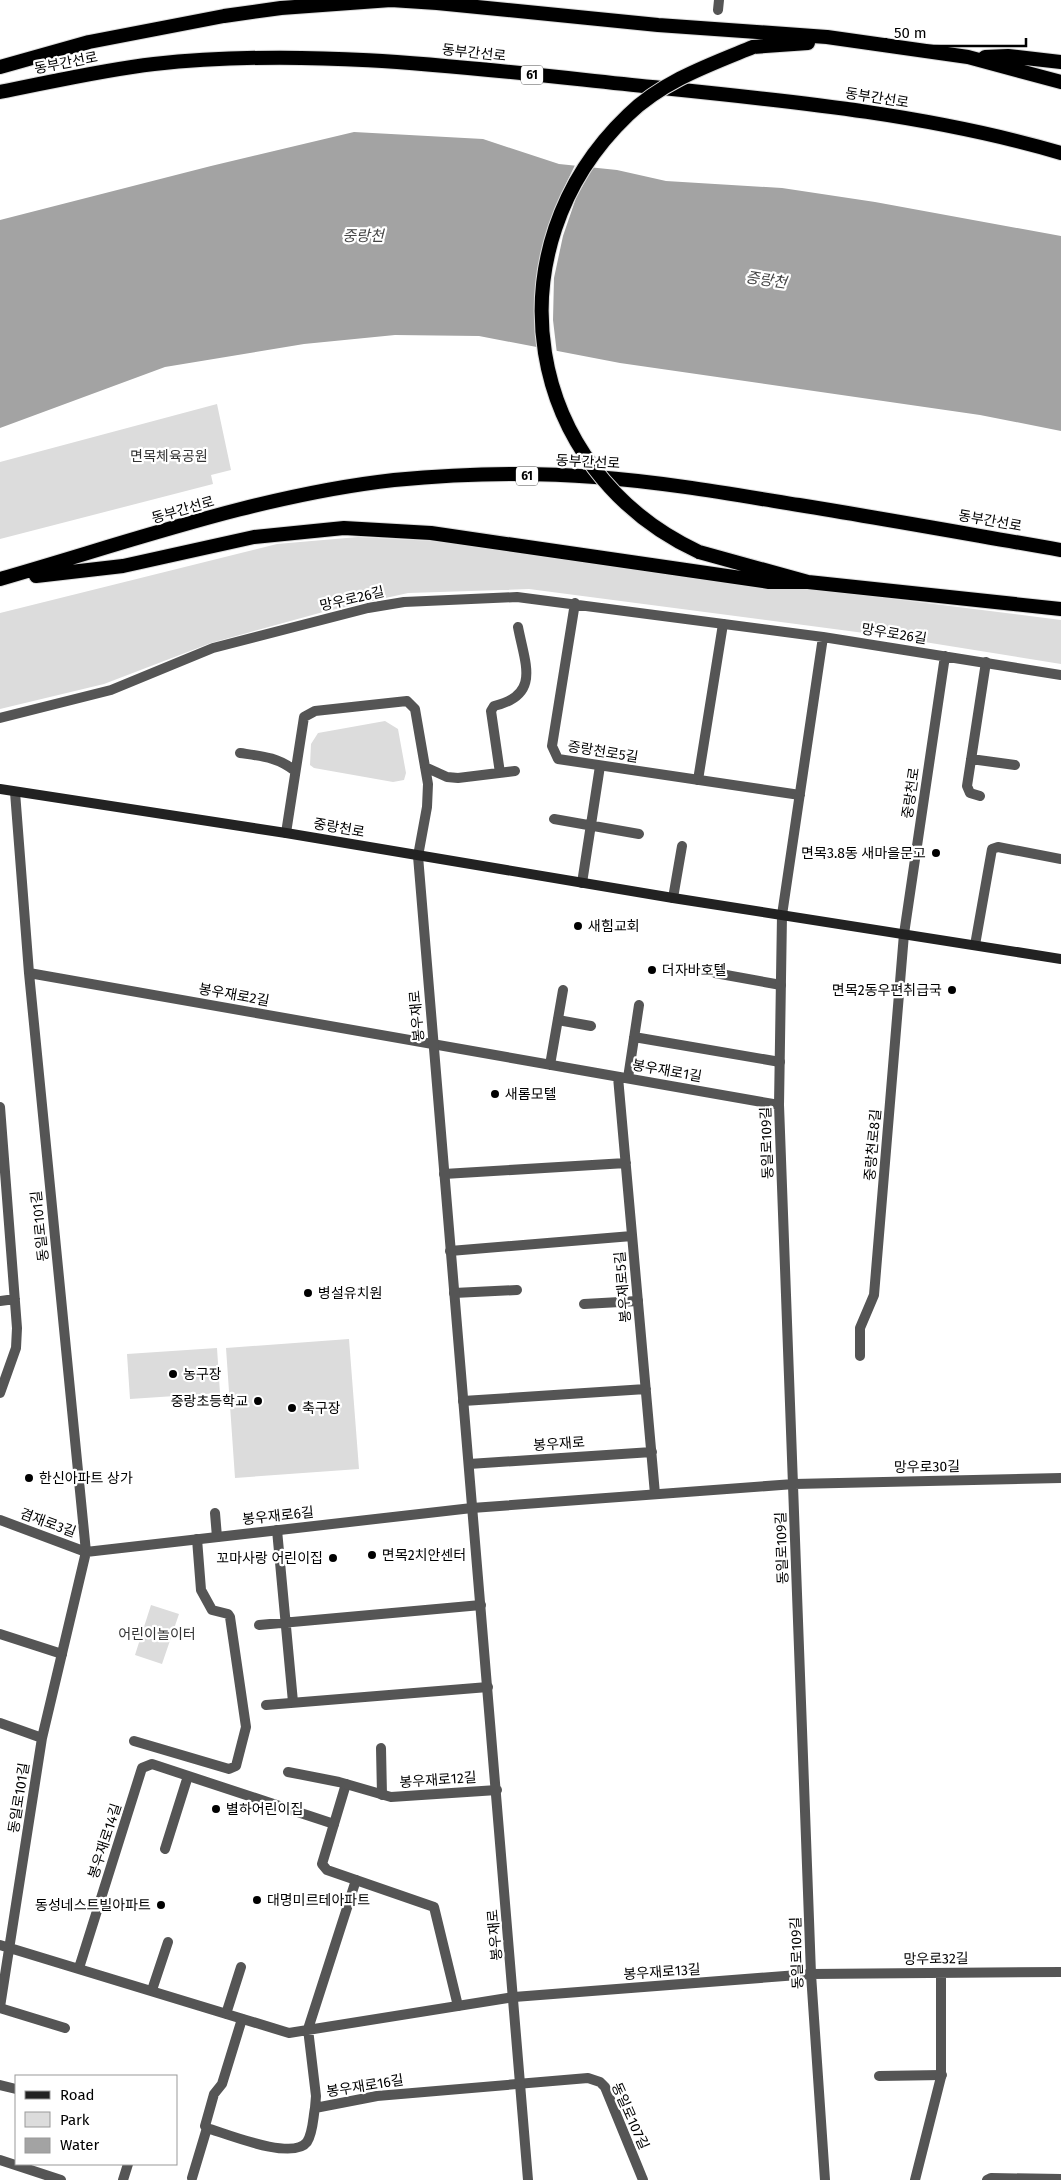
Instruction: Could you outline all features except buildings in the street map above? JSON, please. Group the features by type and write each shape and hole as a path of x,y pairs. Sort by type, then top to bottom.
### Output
{"highway":[{"path":"0,67 89,42 224,16 281,8 391,0 437,2 658,25 780,32 968,57 1061,82"},
{"path":"808,582 699,552 661,532 616,496 582,454 568,429 550,378 542,328 542,295 552,241 573,187 608,136 628,115 672,82 699,68 753,48 789,43 856,42"},
{"path":"968,57 1008,56 1061,62"},
{"name":"동부간선로","path":"0,92 77,76 154,64 296,58 370,60 808,103 926,122 1061,153"},
{"name":"동부간선로","path":"0,580 256,506 328,490 395,480 472,476 594,477 648,482 1061,550"},
{"path":"0,580 123,566 254,537 344,528 431,532 769,582 808,582 1061,609"}],"main road":[{"name":"중랑천로","path":"0,790 286,833 673,898 1061,959"}],"street":[{"name":"망우로26길","path":"0,718 111,690 214,648 368,608 404,602 517,597 575,603 823,638 1061,675"},
{"name":"중랑천로5길","path":"575,603 552,746 558,759 800,795"},
{"path":"698,780 723,624"},
{"path":"500,773 491,711 494,706 511,702 521,693 526,682 518,627"},
{"path":"782,915 823,638"},
{"name":"중랑천로","path":"904,934 945,656"},
{"path":"980,796 973,795 968,791 986,662"},
{"name":"봉우재로","path":"286,833 302,722 308,713 402,700 412,704 415,709 428,784 427,807 418,856 528,2180"},
{"path":"240,753 275,758 284,762 295,771"},
{"path":"971,759 1015,765"},
{"path":"582,883 600,766"},
{"path":"425,767 452,777 515,771"},
{"name":"동일로101길","path":"15,792 29,973 86,1552 42,1738 11,1948 0,2008 65,2028"},
{"path":"554,819 639,834"},
{"path":"673,898 682,846"},
{"path":"975,945 992,849 998,847 1061,858"},
{"name":"동일로109길","path":"782,915 779,1105 812,1974 825,2180"},
{"name":"중랑천로8길","path":"860,1356 860,1328 874,1295 904,934"},
{"name":"봉우재로2길","path":"29,973 433,1044"},
{"path":"715,973 781,985"},
{"path":"550,1065 563,990"},
{"name":"봉우재로5길","path":"639,1006 634,1037 623,1078 626,1163 655,1494"},
{"path":"558,1020 591,1026"},
{"path":"634,1037 780,1062"},
{"name":"봉우재로1길","path":"433,1044 779,1105"},
{"path":"0,1107 15,1299 16,1348 0,1394"},
{"path":"444,1174 626,1163"},
{"path":"450,1251 632,1236"},
{"path":"454,1293 517,1290"},
{"path":"0,1301 15,1299"},
{"path":"584,1304 638,1300"},
{"path":"463,1401 646,1389"},
{"name":"봉우재로","path":"469,1464 652,1452"},
{"name":"망우로30길","path":"794,1484 1061,1478"},
{"path":"472,1508 794,1484"},
{"name":"봉우재로6길","path":"86,1552 472,1508"},
{"path":"215,1513 217,1537"},
{"name":"겸재로3길","path":"0,1520 86,1552"},
{"path":"278,1530 292,1702"},
{"path":"134,1741 229,1769 236,1766 245,1737 246,1727 230,1617 228,1614 212,1610 201,1590 197,1539"},
{"path":"259,1625 481,1605"},
{"path":"0,1634 62,1654"},
{"path":"266,1705 488,1687"},
{"path":"0,1723 42,1738"},
{"name":"봉우재로12길","path":"381,1748 382,1795"},
{"name":"봉우재로14길","path":"79,1968 142,1768 152,1764 334,1824"},
{"name":"봉우재로12길","path":"288,1772 346,1784 395,1797 497,1790"},
{"path":"164,1848 188,1776"},
{"path":"346,1784 322,1864 327,1870 434,1907 458,2006"},
{"path":"315,2108 316,2096 308,2030 356,1880"},
{"path":"152,1990 168,1942"},
{"path":"0,1945 289,2033 514,1997"},
{"path":"226,2014 240,1967"},
{"name":"망우로32길","path":"812,1974 1061,1972"},
{"path":"915,2180 942,2075 941,1973"},
{"name":"봉우재로13길","path":"514,1997 812,1974"},
{"path":"192,2178 208,2128 205,2126 214,2094 222,2084 242,2019"},
{"path":"879,2076 942,2075"},
{"name":"동일로107길","path":"520,2083 588,2078 600,2082 607,2091 643,2180"},
{"name":"봉우재로16길","path":"208,2128 282,2150 291,2149 302,2146 308,2141 315,2108 377,2096 520,2083"},
{"path":"0,2085 15,2089"},
{"path":"0,2160 15,2165"},
{"path":"15,2165 61,2180"},
{"path":"123,2180 128,2165"},
{"path":"987,2180 990,2178 1061,2179"}],"green space":[{"name":"면목체육공원","path":"217,404 231,470 211,475 213,484 0,539 0,462"},
{"path":"358,537 432,541 1061,620 1061,664 887,636 529,589 408,593 323,612 211,643 104,684 0,709 0,613 277,544"},
{"path":"385,721 398,729 406,773 404,780 393,782 314,768 310,765 311,744 318,733"},
{"name":"축구장","path":"349,1339 359,1469 235,1478 226,1348"},
{"name":"농구장","path":"217,1348 220,1393 130,1399 127,1354"},
{"name":"어린이놀이터","path":"151,1605 179,1614 162,1664 135,1655"}],"water":[{"name":"중랑천","path":"354,132 483,139 559,164 617,170 666,181 782,188 875,202 1061,236 1061,431 980,415 620,363 479,336 395,335 304,344 165,367 0,428 0,220 211,166"}],"pier":[{"path":"576,163 594,165 576,198 563,236 554,278 553,320 557,354 541,350 537,307 539,266 562,192"}],"place":[{"name":"면목3.8동 새마을문고","path":"936,853"},
{"name":"새힘교회","path":"578,926"},
{"name":"더자바호텔","path":"652,970"},
{"name":"면목2동우편취급국","path":"952,990"},
{"name":"새롬모텔","path":"495,1094"},
{"name":"병설유치원","path":"308,1293"},
{"name":"농구장","path":"173,1374"},
{"name":"중랑초등학교","path":"258,1401"},
{"name":"축구장","path":"292,1408"},
{"name":"한신아파트 상가","path":"29,1478"},
{"name":"면목2치안센터","path":"372,1555"},
{"name":"꼬마사랑 어린이집","path":"333,1558"},
{"name":"별하어린이집","path":"216,1809"},
{"name":"대명미르테아파트","path":"257,1900"},
{"name":"동성네스트빌아파트","path":"161,1905"}]}
